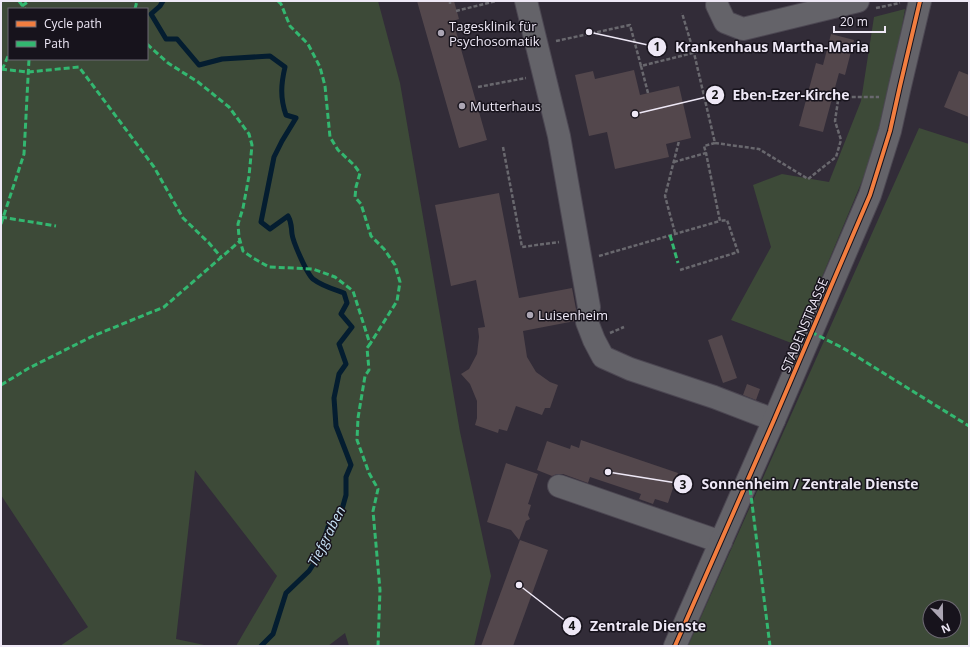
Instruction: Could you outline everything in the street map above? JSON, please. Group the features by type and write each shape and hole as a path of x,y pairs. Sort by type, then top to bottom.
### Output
{"street":[{"path":"526,1 559,136 589,307 587,322 603,357 630,369 774,420"},
{"path":"717,5 726,22 744,29 858,1"},
{"name":"STADENSTRASSE","path":"675,646 870,195 890,130 920,1"},
{"path":"559,486 721,542"}],"path":[{"path":"456,11 496,1"},
{"path":"682,13 694,53 715,143"},
{"path":"537,45 630,25 641,66"},
{"path":"478,87 544,74"},
{"path":"835,91 844,97 879,97 900,86"},
{"path":"720,221 704,146 715,143 759,149 808,179 836,157 841,140 835,121 839,94"},
{"path":"675,233 665,196 679,141"},
{"path":"503,148 522,248 578,249 604,254 675,233 727,220 738,252 680,270"},
{"path":"674,162 706,153"}],"green space":[{"path":"1,1 378,1 400,83 460,432 491,576 474,646 349,646 345,633 328,646 236,646 277,576 195,470 176,639 209,646 60,646 88,627 1,495"},
{"path":"905,9 885,126 794,344 731,320 771,247 753,185 782,174 829,182 861,101 874,17"},
{"path":"919,128 969,144 969,646 688,646"}],"building":[{"path":"417,1 454,1 459,19 453,21 487,140 459,148"},
{"path":"831,34 854,40 845,75 839,73 823,132 799,126 816,63 823,65"},
{"path":"634,70 640,95 679,86 691,138 666,144 669,157 615,169 607,132 589,136 575,75 593,71 595,79"},
{"path":"959,71 969,75 969,117 944,107"},
{"name":"Luisenheim","path":"499,193 519,298 572,288 576,309 575,321 523,331 527,357 536,372 550,382 558,385 550,408 545,408 542,415 516,406 507,431 499,429 498,433 475,425 477,418 477,401 470,384 461,374 469,369 477,354 479,337 478,328 485,327 476,280 451,286 435,205"},
{"path":"722,335 737,378 723,383 708,340"},
{"path":"747,384 760,389 756,400 743,395"},
{"path":"581,440 678,473 668,503 655,499 653,504 639,499 641,494 590,477 588,483 563,474 552,476 537,470 547,441 570,449 571,445 579,448"},
{"path":"506,463 538,474 528,504 531,505 528,515 530,519 526,521 519,540 511,530 487,522"},
{"path":"520,540 548,550 513,646 481,646"}],"waterway":[{"name":"Tiefgraben","path":"163,1 151,14 166,39 177,39 199,65 222,59 270,56 285,67 282,85 283,103 286,115 296,118 274,157 261,222 270,229 288,216 291,223 295,244 307,271 316,281 344,293 347,303 341,314 352,327 339,344 346,364 339,374 334,398 336,426 351,465 346,477 346,495 341,513 328,527 320,554 309,571 286,593 273,634 261,646"}],"marked path":[{"path":"19,1 24,8"},
{"path":"22,6 29,1"},
{"path":"135,8 137,1"},
{"path":"278,1 281,4 290,26 308,44 320,67 325,86 330,137 338,150 360,173 355,197 361,204 371,236 384,249 395,265 400,282 397,301 370,344"},
{"path":"148,45 168,63 198,82 229,107 249,134 252,145 249,176 243,208 238,224 239,237 243,251 269,267 313,269 335,277 353,291 370,344 367,348 369,370 365,376 358,418 357,440 369,473 378,489 373,511 380,590 378,646"},
{"path":"2,70 8,56"},
{"path":"1,224 24,154 29,60"},
{"path":"1,69 28,72 79,67 154,167 183,218 221,257"},
{"path":"1,217 56,226"},
{"path":"670,235 678,263"},
{"path":"1,385 29,368 93,336 164,307 240,241"},
{"path":"811,332 843,348 969,426"},
{"path":"749,480 770,646"}],"cycle path":[{"path":"675,646 870,195 890,131 920,1"}],"place":[{"name":"Krankenhaus Martha-Maria","path":"589,32"},
{"name":"Tagesklinik für Psychosomatik","path":"441,33"},
{"name":"Mutterhaus","path":"462,106"},
{"name":"Eben-Ezer-Kirche","path":"635,114"},
{"name":"Luisenheim","path":"530,315"},
{"name":"Sonnenheim / Zentrale Dienste","path":"608,472"},
{"name":"Zentrale Dienste","path":"519,585"}]}
